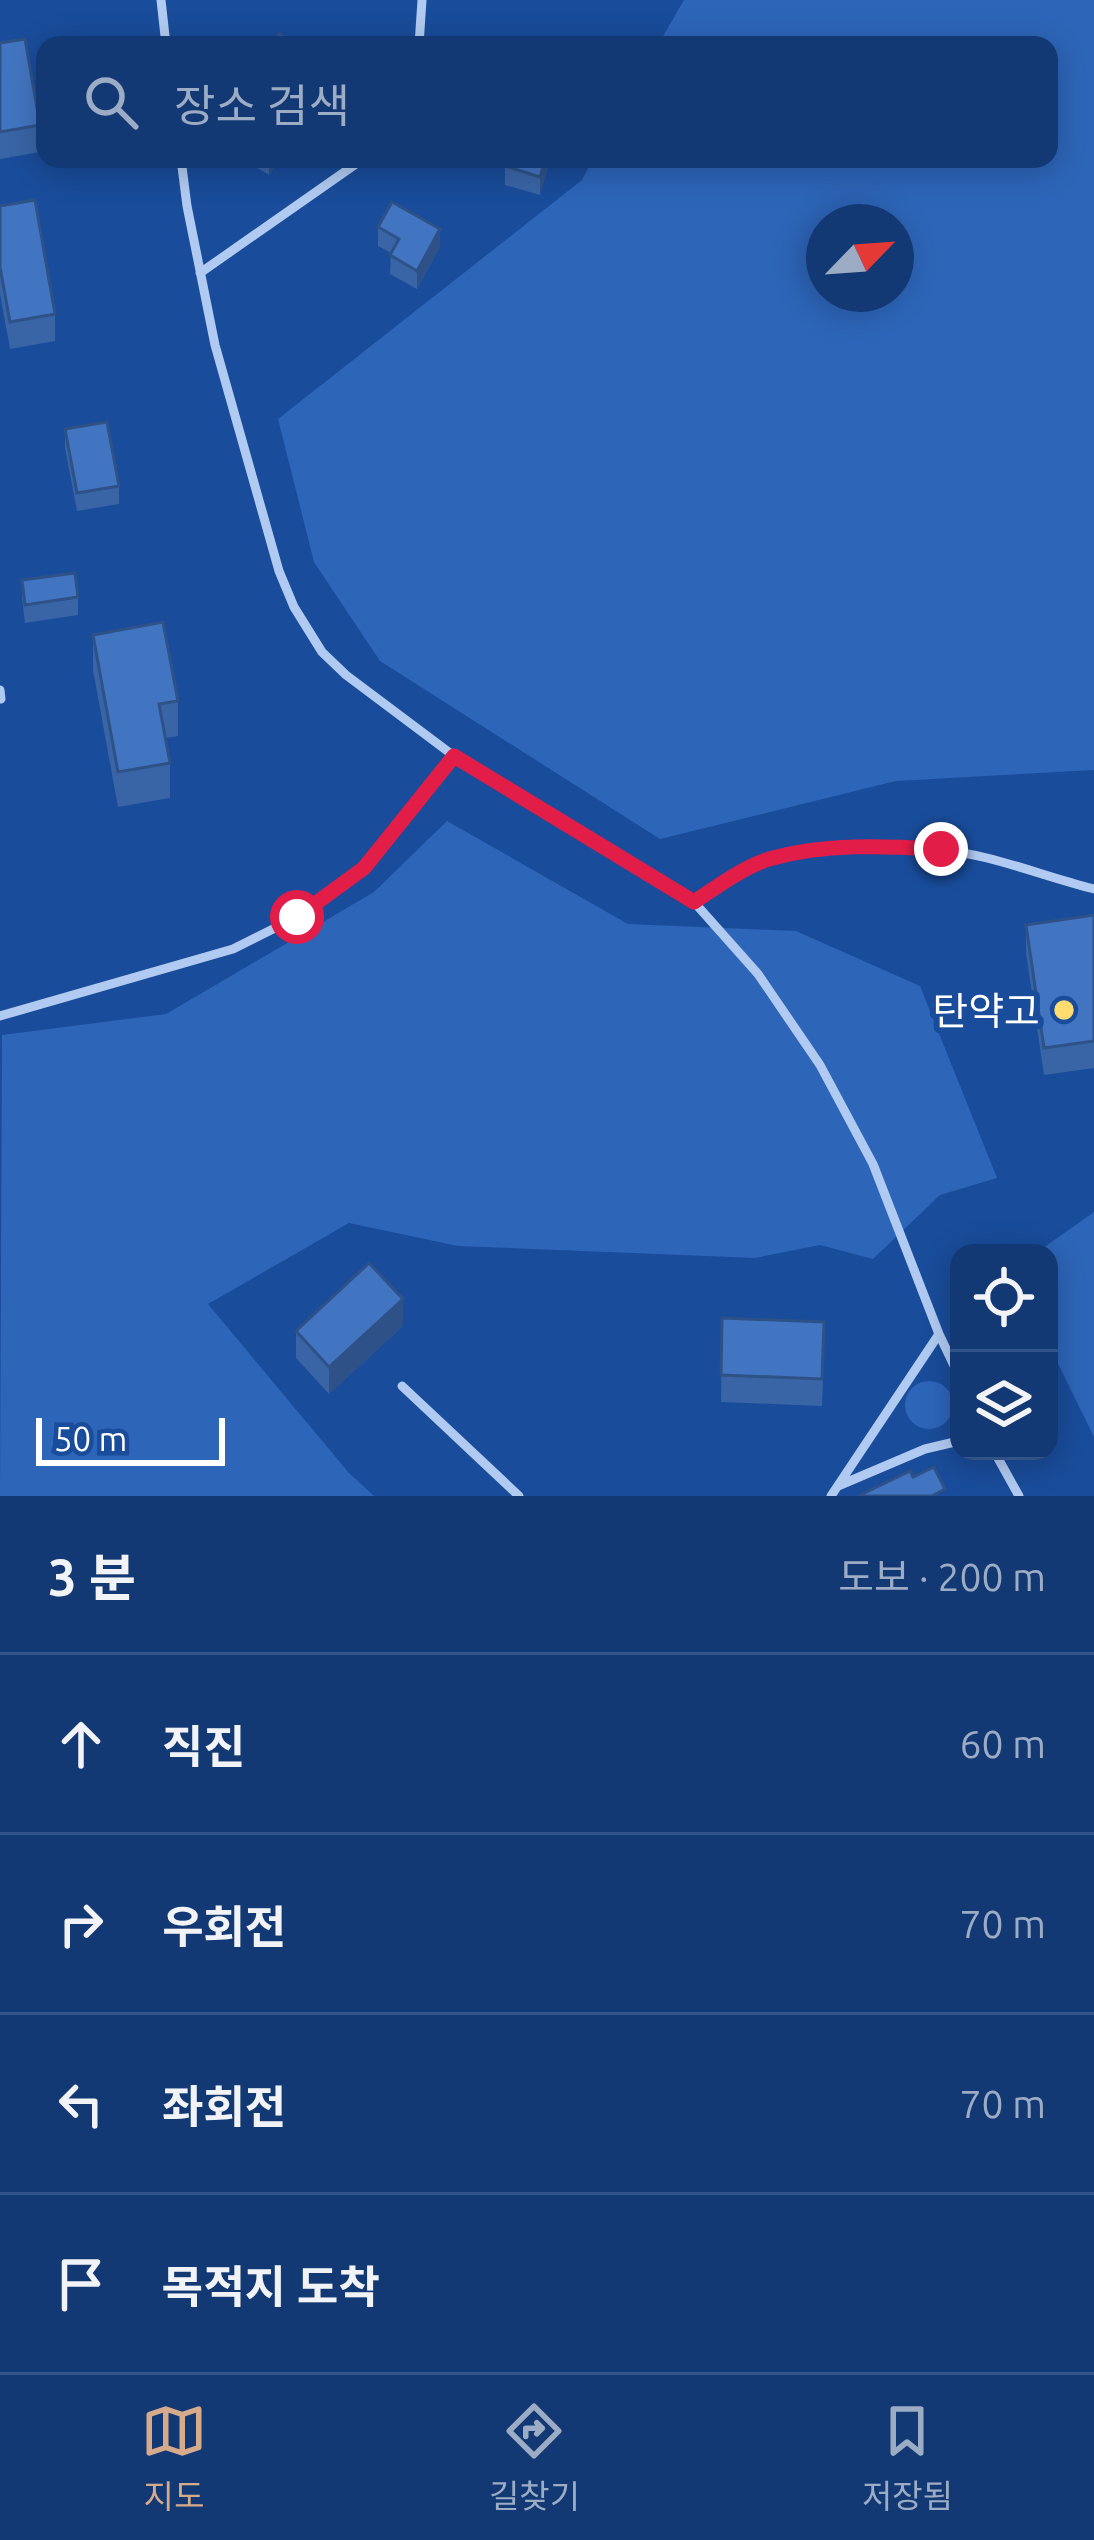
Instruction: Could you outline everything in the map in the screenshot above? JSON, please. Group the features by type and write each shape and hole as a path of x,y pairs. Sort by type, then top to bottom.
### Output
{"lane":[{"path":"161,0 165,36"},
{"path":"420,36 422,0"},
{"path":"182,168 215,345 279,571 294,607 322,652 454,756 694,902 758,974 820,1066 872,1164 950,1357"},
{"path":"200,274 350,168"},
{"path":"0,690 2,699"},
{"path":"0,1016 233,949 297,917 364,868 454,756"},
{"path":"694,902 767,860 870,845 941,849 1094,889"},
{"path":"834,1491 939,1334"},
{"path":"402,1386 519,1496"},
{"path":"834,1491 925,1449 950,1443"},
{"path":"999,1460 1019,1496"}],"shaded area":[{"path":"684,0 1094,0 1094,770 896,781 660,839 380,661 314,562 278,419 582,180 588,168 1058,168 1058,36 663,36"},
{"path":"447,821 628,924 796,931 920,986 997,1178 940,1195 873,1259 820,1245 755,1258 458,1246 349,1223 208,1304 349,1473 374,1496 0,1496 2,1035 166,1014 374,892"},
{"path":"1094,1212 1094,1437 1058,1363 1058,1244 1049,1244"},
{"path":"929,1381 946,1388 950,1416 946,1422 929,1429 912,1422 905,1405 912,1388"}],"building":[{"path":"25,39 36,126 0,132 0,43"},
{"path":"511,168 542,168 540,177"},
{"path":"35,200 55,314 10,322 0,267 0,206"},
{"path":"392,202 440,229 417,271 390,255 399,239 378,227"},
{"path":"107,422 119,486 77,493 65,429"},
{"path":"75,573 78,597 25,605 22,580"},
{"path":"163,622 178,701 159,704 170,763 118,772 93,635"},
{"name":"탄약고","path":"1094,915 1094,1041 1044,1048 1026,925"},
{"path":"369,1263 403,1299 329,1367 296,1331"},
{"path":"722,1318 824,1322 822,1379 721,1375"},
{"path":"934,1467 945,1489 932,1496 858,1496 910,1471 913,1477"}],"place":[{"name":"탄약고","path":"1064,1010"}],"route":[{"path":"297,917 364,868 454,756 694,902 767,860 813,850 870,845 941,849"}]}
